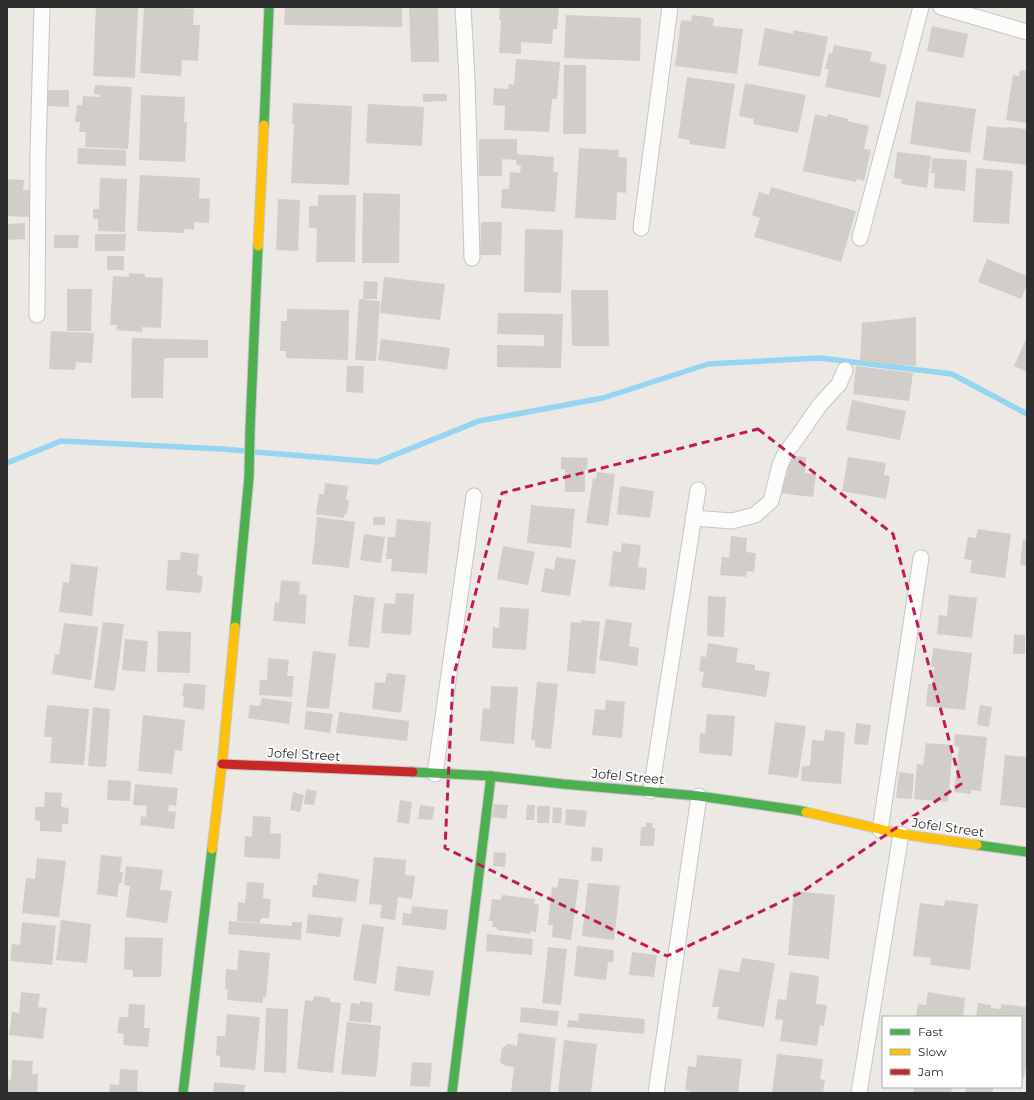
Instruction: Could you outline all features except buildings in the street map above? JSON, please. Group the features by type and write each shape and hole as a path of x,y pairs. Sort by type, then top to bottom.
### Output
{"street":[{"path":"37,315 38,151 42,7"},
{"path":"183,1093 222,764 249,477 269,7"},
{"path":"463,7 467,79 472,258"},
{"path":"641,228 670,7"},
{"path":"860,238 921,7"},
{"path":"941,7 1027,32"},
{"path":"693,518 732,522 754,515 771,501 780,465 786,452 819,406 839,384 844,370"},
{"path":"651,791 698,490"},
{"path":"434,774 474,496"},
{"path":"880,830 921,558"},
{"name":"Jofel Street","path":"222,764 491,776 699,796 796,810 901,834 1027,852"},
{"path":"452,1093 491,776"},
{"path":"656,1093 699,796"},
{"path":"859,1093 901,834"}],"highlighted area":[{"path":"758,429 893,534 961,784 800,893 667,956 445,848 453,678 502,493"}],"waterway":[{"path":"255,452 377,462 479,421 603,398 708,364 820,358 952,374 1027,414"},
{"path":"7,463 61,441 246,451"}],"traffic: fast":[{"path":"264,125 269,7"},
{"path":"235,627 249,477 258,246"},
{"path":"413,772 491,776 699,796 806,812"},
{"path":"452,1093 491,776"},
{"path":"977,845 1027,852"},
{"path":"183,1093 212,849"}],"traffic: slow":[{"path":"258,246 264,125"},
{"path":"212,849 235,627"},
{"path":"806,812 901,834 977,845"}],"traffic: jam":[{"path":"222,764 413,772"}]}
